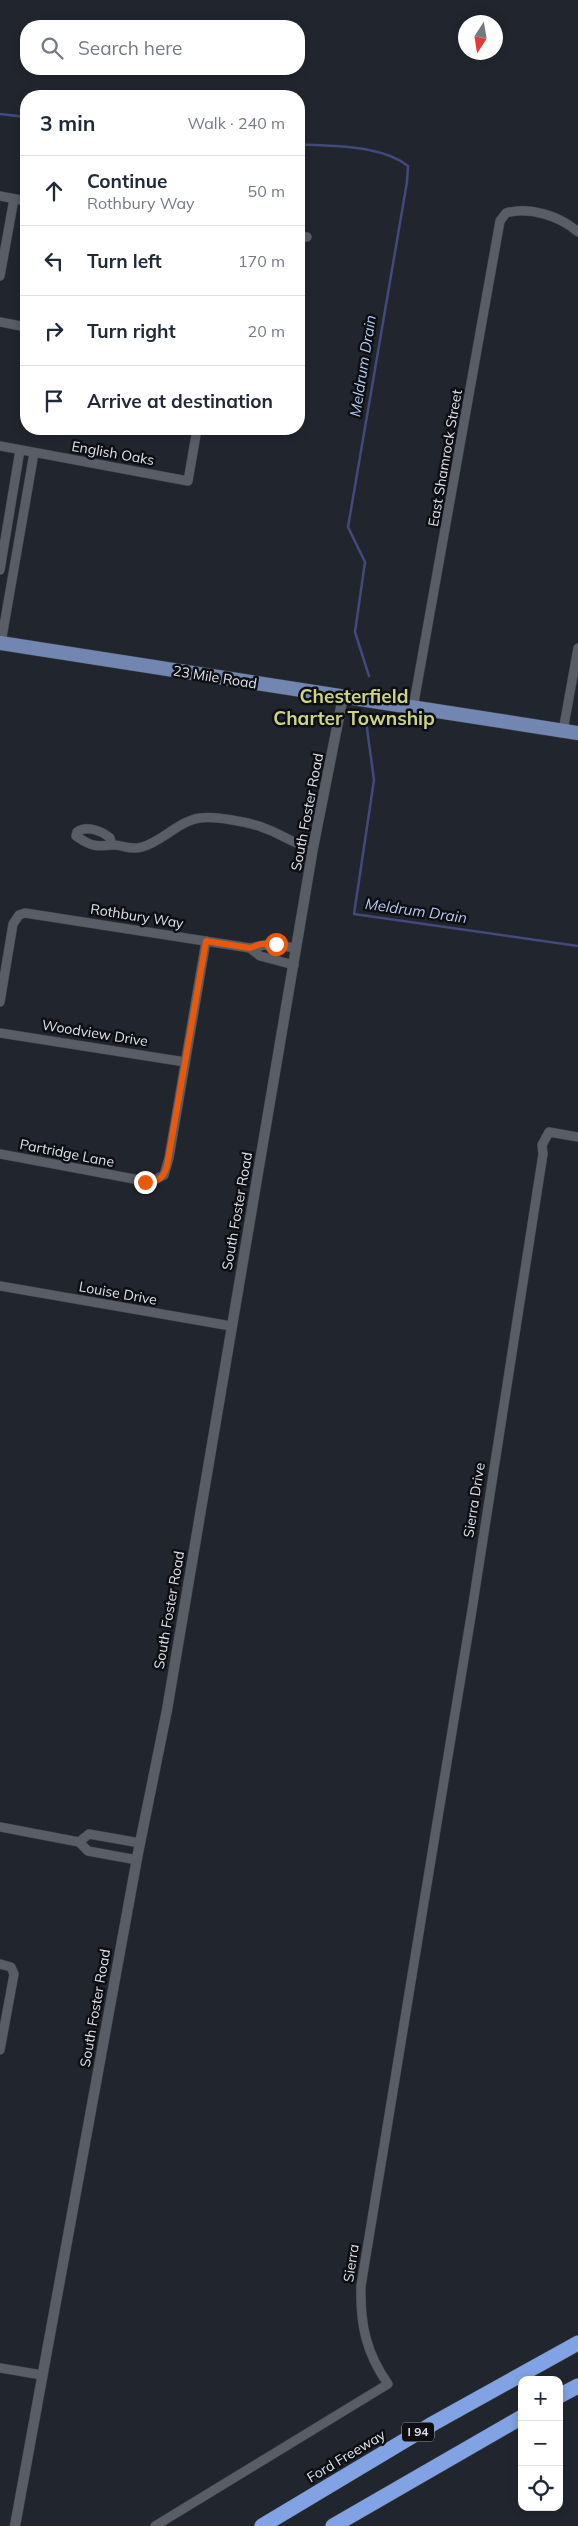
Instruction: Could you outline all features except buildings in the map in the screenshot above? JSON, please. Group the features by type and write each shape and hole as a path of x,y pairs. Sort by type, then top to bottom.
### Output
{"highway":[{"name":"Ford Freeway","path":"262,2526 434,2423 578,2343"},
{"path":"563,2394 578,2386"},
{"path":"333,2526 518,2419"}],"main road":[{"name":"23 Mile Road","path":"0,643 578,733"}],"street":[{"path":"0,196 20,199"},
{"path":"0,276 14,198"},
{"name":"East Shamrock Street","path":"413,708 499,227 506,213 525,211 547,215 578,232"},
{"path":"0,322 20,326"},
{"name":"English Oaks","path":"0,446 188,481 197,435"},
{"path":"0,570 20,450"},
{"path":"0,643 34,453"},
{"path":"563,730 578,648"},
{"name":"South Foster Road","path":"15,2526 168,1700 313,848 343,697"},
{"path":"112,845 107,835 94,830 80,830 76,836 100,847 112,845 130,849 144,847 165,837 184,824 202,818 263,827 292,843 313,848"},
{"name":"Rothbury Way","path":"0,1002 13,924 19,915 33,912 250,948 269,944 296,948"},
{"path":"185,1062 206,941"},
{"name":"Rothbury Way","path":"250,948 260,956 294,965"},
{"name":"Woodview Drive","path":"0,1033 185,1062"},
{"name":"Partridge Lane","path":"0,1154 150,1182 158,1180 166,1172 185,1062"},
{"name":"Sierra Drive","path":"428,1873 472,1610 543,1154 542,1145 549,1132 578,1137"},
{"name":"Louise Drive","path":"0,1286 231,1326"},
{"path":"0,1827 79,1842 88,1851 137,1860"},
{"path":"79,1842 90,1834 140,1843"},
{"name":"Sierra","path":"155,2526 388,2384 378,2370 366,2343 360,2313 361,2286 428,1873"},
{"path":"0,1964 13,1969 14,1974 0,2050"},
{"path":"0,2368 42,2375"}],"waterway":[{"name":"Meldrum Drain","path":"0,114 20,116"},
{"name":"Meldrum Drain","path":"305,144 370,150 397,159 408,166 407,182 348,527 365,562 355,632 369,676"},
{"name":"Meldrum Drain","path":"366,721 374,780 354,914 578,946"}],"district":[{"name":"Chesterfield Charter Township","path":"354,707"}],"route":[{"path":"145,1182 154,1182 164,1176 166,1172 206,941 250,948 261,944 276,944"}]}
